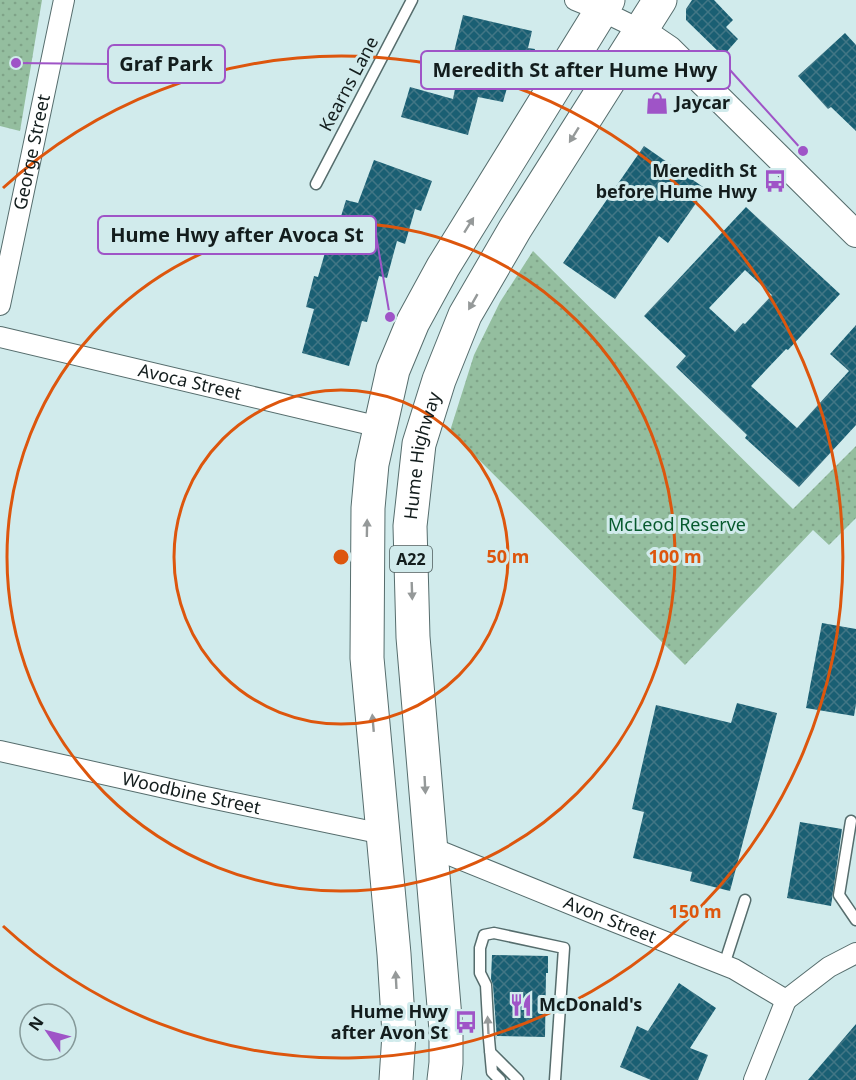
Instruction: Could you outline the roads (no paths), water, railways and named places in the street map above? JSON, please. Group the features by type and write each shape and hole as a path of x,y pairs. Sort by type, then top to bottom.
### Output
{"highway":[{"name":"Hume Highway","path":"444,1080 446,1030 413,637 410,525 419,444 439,380 465,315 515,229 660,0"},
{"name":"A22","path":"396,1080 399,1034 394,954 367,647 368,508 372,464 393,370 418,313 595,4"}],"street":[{"name":"George Street","path":"0,305 64,0"},
{"path":"595,4 669,49 856,234"},
{"name":"Avoca Street","path":"0,338 380,427"},
{"name":"Woodbine Street","path":"0,751 383,834"},
{"name":"Avon Street","path":"430,847 734,969 786,1000"},
{"path":"754,1080 786,1000 829,967 856,953"}],"lane":[{"name":"Kearns Lane","path":"316,184 412,0"},
{"path":"851,821 839,895 856,920"},
{"path":"724,965 745,900"},
{"path":"500,1080 492,1072 486,985 480,973 480,948 484,935 494,933 564,948 555,1080"},
{"path":"490,1052 518,1080"}],"place":[{"name":"Graf Park","path":"16,63"},
{"name":"Jaycar","path":"657,103"},
{"name":"Meredith St after Hume Hwy","path":"803,151"},
{"name":"Meredith St before Hume Hwy","path":"775,181"},
{"name":"Hume Hwy after Avoca St","path":"390,317"},
{"name":"McDonald's","path":"521,1005"},
{"name":"Hume Hwy after Avon St","path":"466,1022"}],"park label":[{"name":"McLeod Reserve","path":"677,525"}]}
